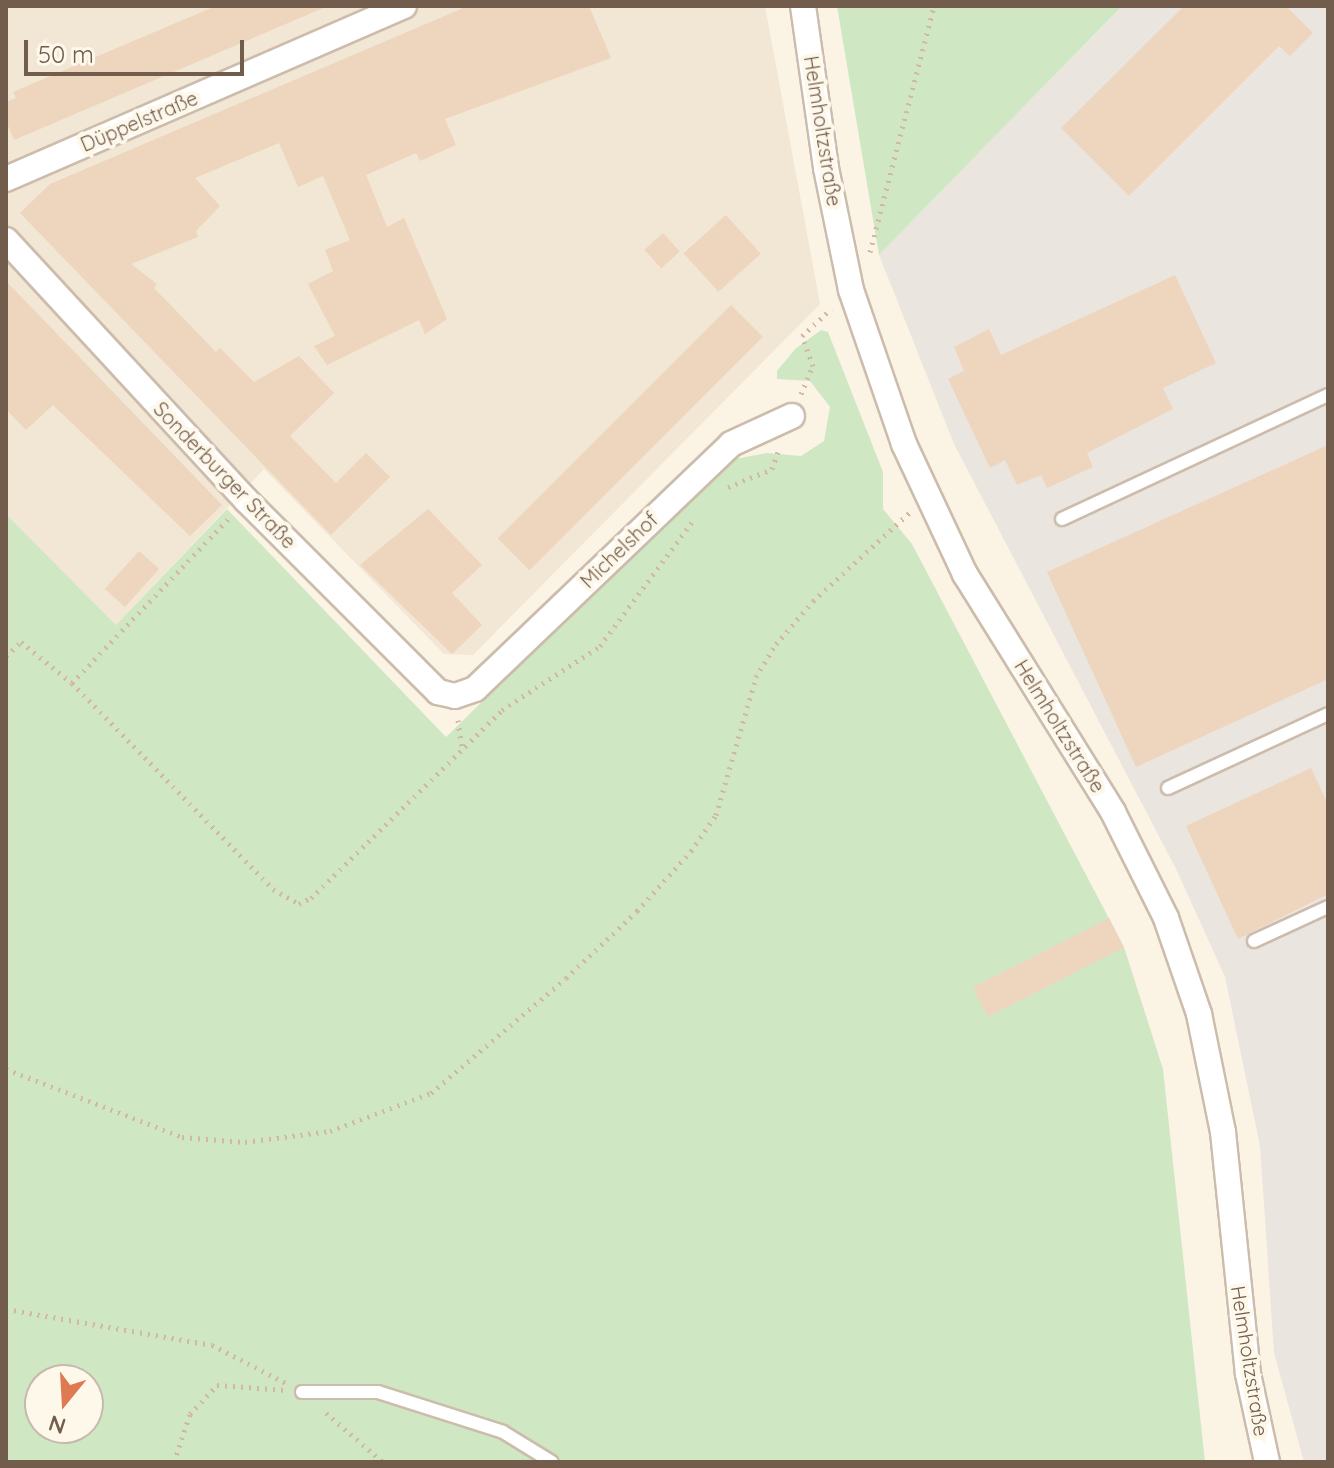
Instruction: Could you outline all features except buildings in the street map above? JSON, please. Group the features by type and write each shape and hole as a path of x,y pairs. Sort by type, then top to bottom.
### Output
{"street":[{"name":"Düppelstraße","path":"6,179 404,6"},
{"name":"Helmholtzstraße","path":"803,6 826,168 851,290 926,497 965,574 1113,812 1166,918 1199,1014 1223,1132 1248,1374 1267,1462"},
{"name":"Sonderburger Straße","path":"6,240 246,500 438,692 455,696"},
{"name":"Michelshof","path":"455,696 475,689 731,444 792,416"}],"lane":[{"path":"1062,519 1328,395"},
{"path":"1168,788 1328,714"},
{"path":"1254,941 1328,907"},
{"path":"302,1392 378,1392 503,1432 552,1462"}],"path":[{"path":"718,496 730,485 772,469 813,366 802,336 851,290 874,245 892,155 934,6"},
{"path":"6,1069 182,1137 245,1142 330,1131 431,1093 637,911 691,851 716,815 756,677 776,644 813,601 926,497"},
{"path":"72,683 246,500"},
{"path":"6,656 21,642 72,683 273,889 299,904 311,898 502,710 600,646 695,518"},
{"path":"6,1309 212,1345 302,1392 383,1462"},
{"path":"174,1462 190,1414 217,1385 302,1392"}],"shaded area":[{"path":"6,6 765,6 820,304 473,655 444,654 264,469 116,625 6,514"},
{"path":"1122,6 1328,6 1328,1462 1304,1462 1274,1353 1260,1146 1225,977 1176,869 954,444 879,255"}],"green space":[{"path":"837,6 1122,6 879,255"},
{"path":"821,330 828,332 883,472 883,509 912,544 1124,947 1163,1069 1205,1462 6,1460 6,514 116,625 227,509 446,737 730,460 767,453 801,456 824,441 830,407 810,381 777,379 777,371 795,349"}]}
